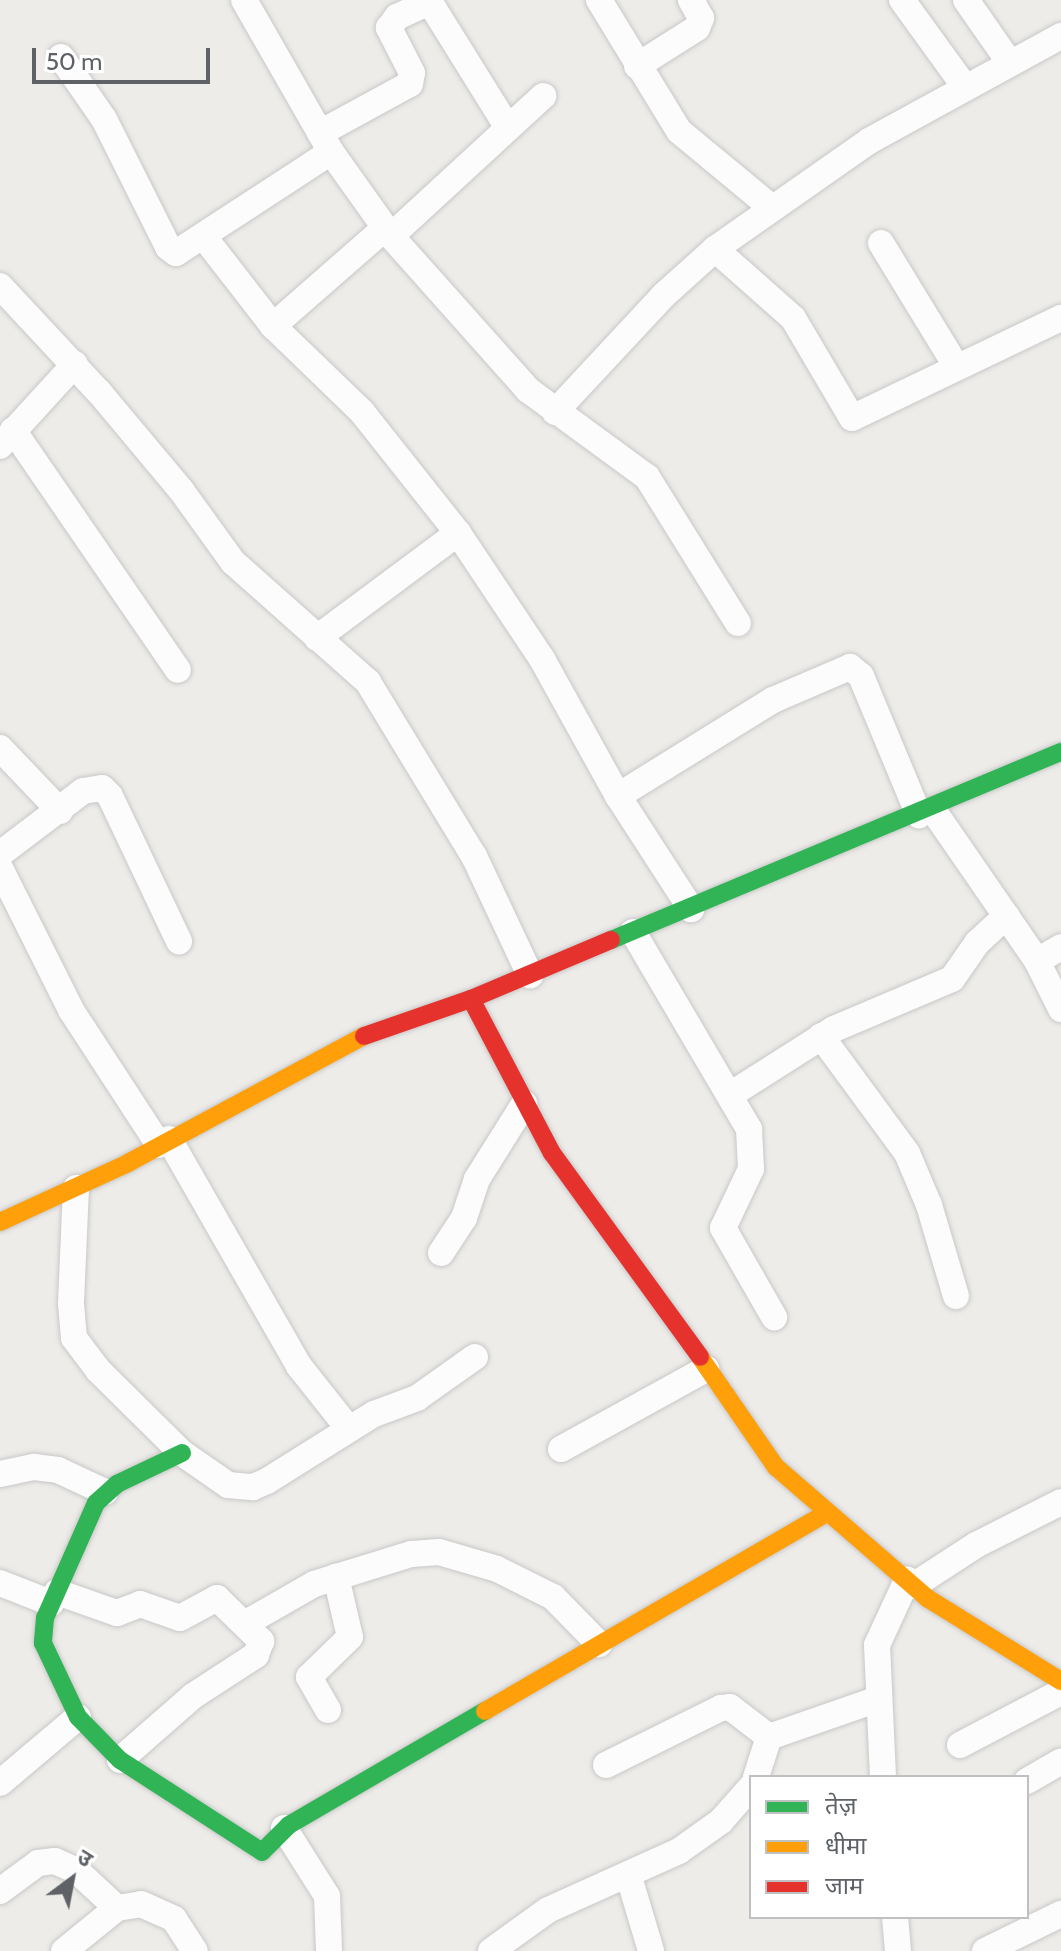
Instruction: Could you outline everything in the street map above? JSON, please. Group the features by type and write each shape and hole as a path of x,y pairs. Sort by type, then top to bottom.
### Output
{"street":[{"path":"244,0 326,142 388,232 521,382 555,412 647,477 738,623"},
{"path":"599,0 667,117 693,146 772,208"},
{"path":"637,66 697,28 701,18 691,0"},
{"path":"902,0 965,87"},
{"path":"966,0 1010,63"},
{"path":"61,57 104,119 168,247 182,252 326,142 410,84 412,73 389,28 397,17 425,4 434,9 508,128"},
{"path":"555,412 664,295 715,249 869,141 1061,36"},
{"path":"273,326 388,232 543,96"},
{"path":"204,237 273,326 362,412 458,533 542,659 618,796 691,909"},
{"path":"881,243 956,366"},
{"path":"715,249 793,318 852,418 1061,318"},
{"path":"3,293 75,364 181,490 233,562 349,663 379,697 474,856 530,975"},
{"path":"75,364 6,438 178,670"},
{"path":"317,638 458,533"},
{"path":"618,796 773,700 850,667 861,676 926,812 1037,961 1061,1009"},
{"path":"0,748 60,811"},
{"path":"0,1222 76,1188 339,1046 530,975 926,812 1061,752"},
{"path":"0,854 90,787 106,791 179,941"},
{"path":"0,868 71,1010 164,1142 299,1366 349,1429"},
{"path":"730,1095 821,1036 952,979 977,943 1006,916"},
{"path":"633,932 749,1129 753,1154 723,1228 774,1317"},
{"path":"1037,961 1061,947"},
{"path":"471,999 552,1153 627,1250 753,1440 827,1513 910,1583 1061,1681"},
{"path":"821,1036 907,1153 929,1205 956,1296"},
{"path":"441,1253 464,1218 477,1179 524,1104"},
{"path":"76,1188 71,1320 74,1338 98,1370 182,1453 228,1485 253,1487 349,1429 417,1398 475,1357"},
{"path":"561,1449 706,1369"},
{"path":"182,1453 105,1492 81,1531 42,1626 43,1643 78,1717 120,1760 260,1852 284,1828 827,1513"},
{"path":"0,1474 34,1467 58,1470 105,1492"},
{"path":"883,1775 878,1699 879,1632 910,1583 1061,1502"},
{"path":"246,1623 304,1588 336,1577 411,1554 455,1555 497,1569 553,1597 576,1615 599,1644"},
{"path":"328,1710 309,1677 350,1637 336,1577"},
{"path":"0,1583 117,1613 140,1604 175,1618 217,1598 261,1641 256,1655 193,1696 120,1760"},
{"path":"960,1745 1061,1692"},
{"path":"769,1737 878,1699"},
{"path":"606,1765 727,1707 769,1737"},
{"path":"0,1783 78,1717"},
{"path":"757,1775 769,1737"},
{"path":"1029,1780 1061,1761"},
{"path":"491,1951 548,1910 629,1877 702,1836 749,1789"},
{"path":"284,1828 327,1896 329,1951"},
{"path":"0,1891 38,1863 55,1861 77,1871 117,1908"},
{"path":"629,1877 651,1951"},
{"path":"64,1951 117,1908 141,1904 164,1911 195,1951"},
{"path":"985,1951 1061,1914"},
{"path":"895,1919 898,1951"}],"traffic: fast":[{"path":"611,940 1061,752"},
{"path":"182,1453 117,1484 96,1503 45,1618 43,1643 78,1717 120,1760 262,1852 289,1825 485,1711"}],"traffic: slow":[{"path":"0,1222 128,1163 364,1036"},
{"path":"700,1357 776,1467 927,1598 1061,1681"},
{"path":"485,1711 827,1513"}],"traffic: jam":[{"path":"364,1036 471,999 611,940"},
{"path":"471,999 552,1153 700,1357"}]}
